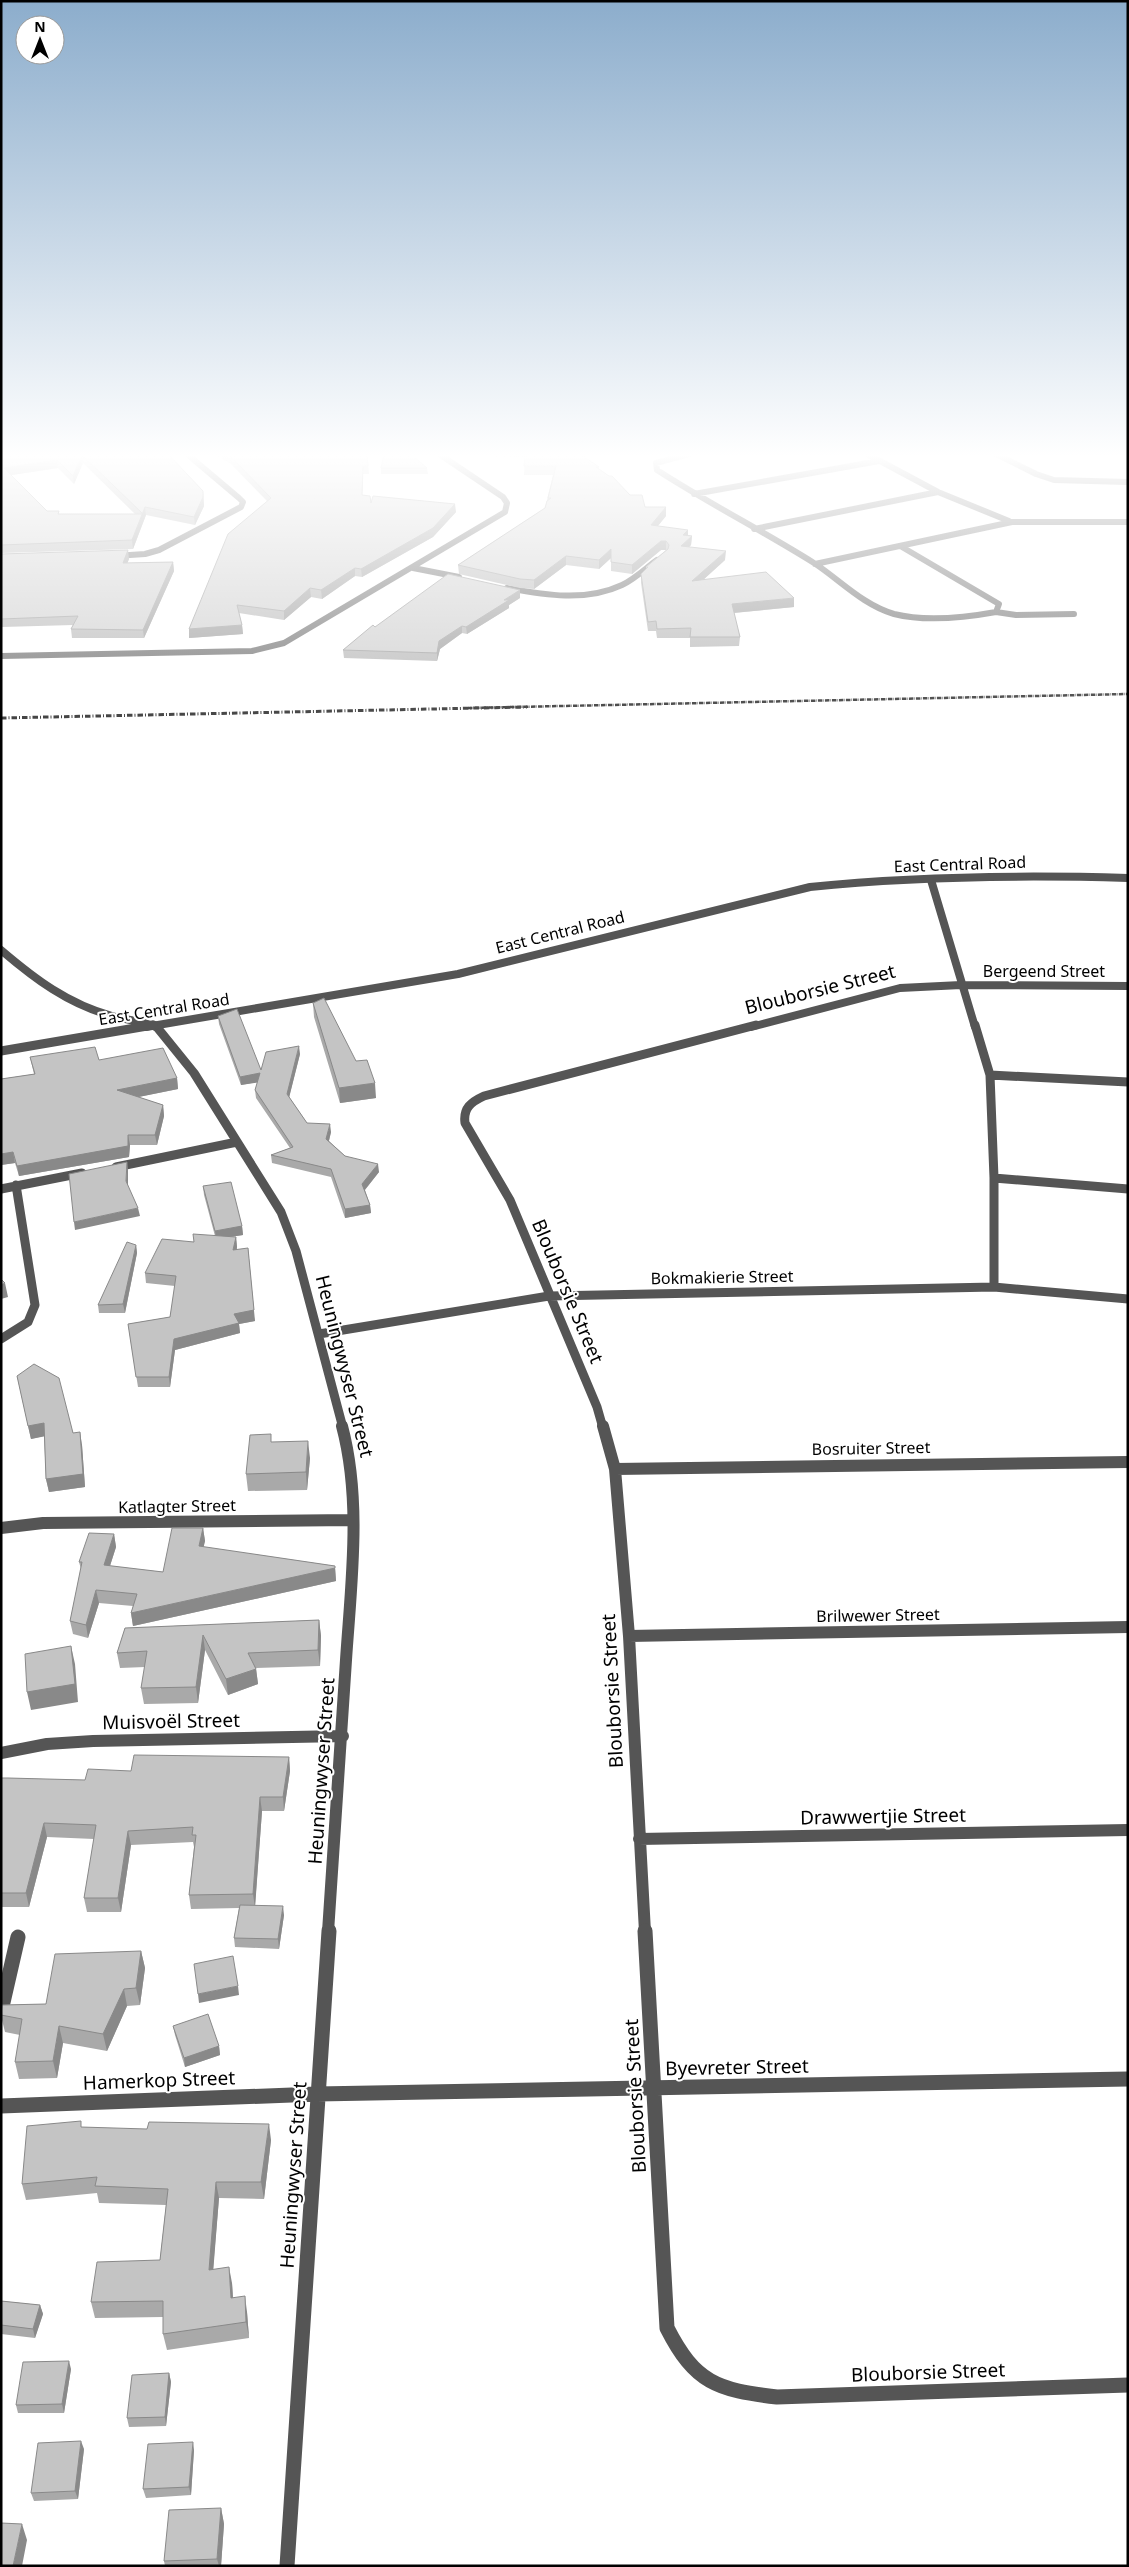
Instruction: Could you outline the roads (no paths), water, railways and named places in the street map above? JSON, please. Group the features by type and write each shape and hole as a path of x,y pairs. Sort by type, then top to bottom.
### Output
{"street":[{"path":"1,656 252,651 268,648 298,636 403,574"},
{"path":"441,574 471,580"},
{"path":"500,586 548,596 603,592 623,585 638,574"},
{"path":"829,574 882,610 899,615 978,616 996,612 1016,615 1074,614"},
{"path":"948,574 999,604 996,612"},
{"name":"East Central Road","path":"1,1051 458,974 791,890 839,883 1061,876 1128,878"},
{"path":"931,880 961,985 990,1075 994,1178 994,1287"},
{"path":"1,950 37,980 70,1001 111,1016 156,1026"},
{"name":"Bergeend Street","path":"961,985 1128,986"},
{"name":"Blouborsie Street","path":"961,985 900,988 869,994 473,1100 466,1106 463,1114 465,1123 510,1200 597,1407 615,1469 629,1636 667,2328 678,2352 709,2382 736,2393 777,2397 1128,2385"},
{"name":"Heuningwyser Street","path":"156,1026 194,1073 280,1212 296,1251 349,1452 353,1520 343,1736 317,2094 287,2566"},
{"path":"990,1075 1128,1082"},
{"path":"1,1189 237,1142"},
{"path":"994,1178 1128,1189"},
{"path":"1,1339 28,1322 35,1305 16,1185"},
{"name":"Bokmakierie Street","path":"319,1334 549,1296 994,1287 1128,1299"},
{"name":"Bosruiter Street","path":"615,1469 1088,1461 1128,1462"},
{"name":"Katlagter Street","path":"1,1528 43,1523 353,1520"},
{"name":"Brilwewer Street","path":"629,1636 1128,1627"},
{"name":"Muisvoël Street","path":"1,1753 47,1744 93,1741 343,1736"},
{"name":"Drawwertjie Street","path":"639,1839 1128,1830"},
{"path":"1,2011 18,1937"},
{"name":"Byevreter Street","path":"317,2094 1128,2079"},
{"name":"Hamerkop Street","path":"1,2106 317,2094"}],"railway":[{"path":"468,708 1128,694"},
{"path":"1,718 527,707"}]}
